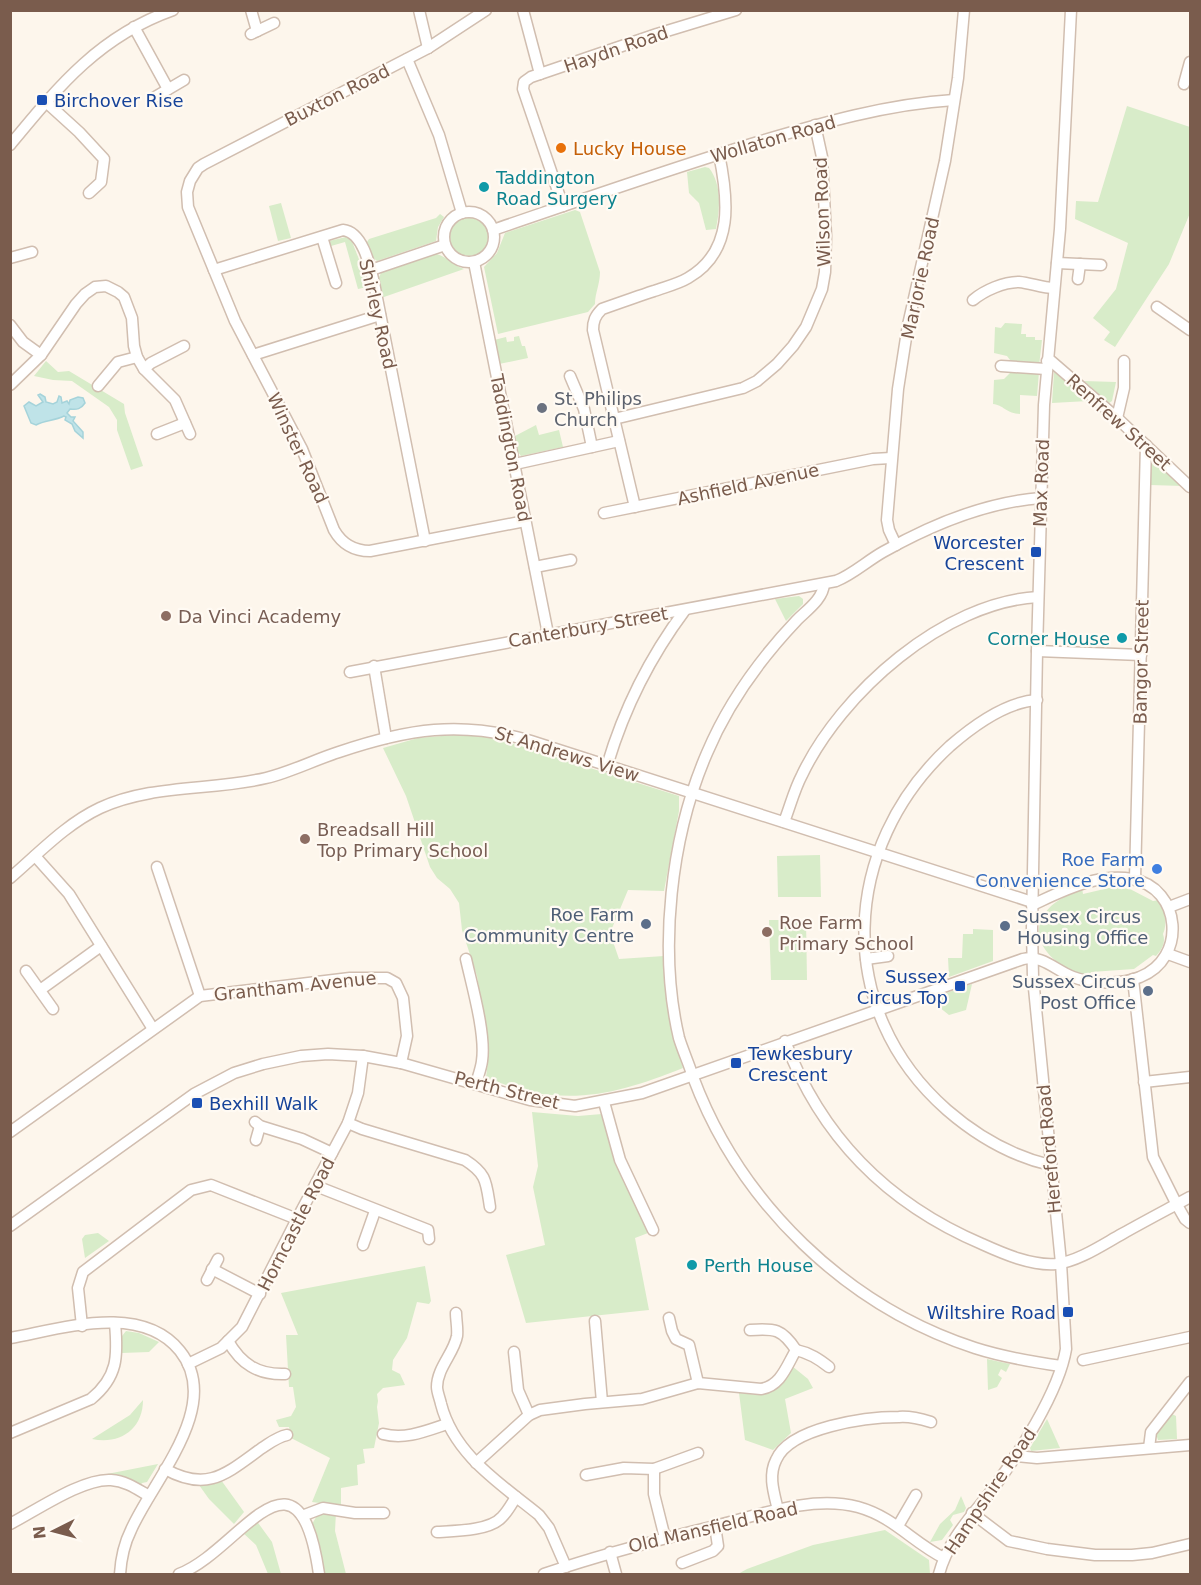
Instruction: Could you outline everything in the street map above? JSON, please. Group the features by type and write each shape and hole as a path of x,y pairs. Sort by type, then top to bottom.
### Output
{"street":[{"path":"10,145 74,71 92,55 134,27 173,10"},
{"path":"251,10 254,33 274,23"},
{"path":"419,10 428,48"},
{"name":"Buxton Road","path":"190,180 198,168 204,164 428,48 486,10"},
{"path":"523,10 536,76 524,82 522,86 563,206"},
{"name":"Haydn Road","path":"536,76 657,34 736,10"},
{"name":"Marjorie Road","path":"896,545 887,524 898,389 908,325 945,161 958,78 964,10"},
{"name":"Max Road","path":"1032,957 1036,651 1046,365 1057,263 1071,10"},
{"path":"134,27 168,89"},
{"path":"407,59 439,135 462,213"},
{"path":"1184,84 1191,62"},
{"path":"155,97 184,80"},
{"name":"Wollaton Road","path":"493,230 719,154 815,125 897,105 954,100"},
{"path":"46,102 104,159 101,182 89,193"},
{"name":"Wilson Road","path":"614,420 743,388 771,370 793,346 816,306 825,272 822,157 815,125"},
{"path":"635,507 593,330 596,315 602,309 678,283 696,273 710,258 721,237 726,217 726,192 719,154"},
{"name":"Winster Road","path":"190,180 187,192 188,207 235,321 302,449 330,521 342,540 352,548 365,551 525,521"},
{"path":"471,212 481,215 493,230 490,249 474,262 456,258 445,245 444,236 447,226 452,219 462,213 471,212"},
{"name":"Shirley Road","path":"214,270 343,230 354,233 371,270 425,541"},
{"path":"322,237 336,283"},
{"path":"371,270 445,245"},
{"path":"10,258 32,252"},
{"name":"Taddington Road","path":"474,262 548,634"},
{"path":"1057,263 1101,265"},
{"path":"1078,279 1080,264"},
{"path":"973,300 984,292 1010,280 1054,288"},
{"path":"10,385 41,355 80,299 95,287 106,286 124,297 132,318 137,357 144,369 175,400 190,434"},
{"path":"1157,307 1190,329"},
{"path":"253,355 380,315"},
{"path":"10,325 23,342 41,355"},
{"path":"144,369 184,346"},
{"path":"98,386 118,362 137,357"},
{"name":"Renfrew Street","path":"1046,365 1052,361 1117,417 1191,486"},
{"path":"1117,417 1124,388 1124,361"},
{"path":"1001,366 1046,365"},
{"path":"570,376 584,409 592,447"},
{"path":"157,434 185,423"},
{"path":"514,464 619,441"},
{"name":"Bangor Street","path":"1135,879 1146,445"},
{"name":"Ashfield Avenue","path":"604,513 873,459 891,458"},
{"path":"1041,498 1011,502 964,515 896,545 840,580 824,584 822,594 770,650 729,708 707,753 692,792 676,855 669,930 671,982 679,1038 703,1104 723,1141 756,1191 798,1240 832,1269 883,1305 943,1336 996,1354 1061,1366"},
{"path":"536,567 571,561"},
{"name":"Canterbury Street","path":"350,672 824,584"},
{"path":"802,588 808,594 811,606"},
{"path":"784,822 802,775 819,746 858,695 877,676 934,633 973,613 1014,600 1038,597"},
{"path":"608,766 616,736 638,685 660,645 685,610"},
{"path":"1036,651 1142,655"},
{"path":"374,666 386,738"},
{"path":"1037,700 1028,700 988,718 936,759 917,782 900,806 878,853 864,918 866,958 877,1009 906,1066 940,1104 967,1127 1022,1156 1050,1165"},
{"name":"St Andrews View","path":"10,878 81,818 129,797 266,778 338,752 386,738 451,728 501,732 1032,904"},
{"path":"35,856 69,894 153,1029"},
{"path":"157,867 167,881 200,996"},
{"path":"1032,904 1079,884 1112,878 1135,879 1151,887 1169,907 1172,936 1168,954 1147,974 1133,979 1110,982 1080,979 1062,972 1039,958 1032,957"},
{"path":"1169,907 1191,899"},
{"path":"40,990 102,946"},
{"path":"1168,954 1191,962"},
{"path":"866,958 888,956"},
{"name":"Perth Street","path":"10,1226 170,1110 216,1082 243,1070 281,1059 328,1054 363,1056 401,1063 530,1100 575,1106 640,1094 785,1041 1032,957"},
{"name":"Hereford Road","path":"1032,957 1066,1340"},
{"path":"466,959 465,972 483,1050 476,1084"},
{"path":"26,971 53,1009"},
{"name":"Grantham Avenue","path":"10,1132 200,996 350,978 387,978 396,983 403,998 407,1036 401,1063"},
{"path":"1133,979 1153,1157 1185,1219 1191,1223"},
{"path":"785,1041 801,1079 827,1122 853,1155 892,1191 932,1221 988,1247 1023,1259 1046,1264 1060,1263 1100,1246 1191,1197"},
{"name":"Horncastle Road","path":"188,1364 221,1348 242,1327 348,1123 358,1093 363,1056"},
{"path":"1144,1082 1191,1077"},
{"path":"604,1102 620,1160 653,1230"},
{"path":"348,1123 465,1160 484,1175 489,1207"},
{"path":"256,1140 258,1124 302,1139 332,1153"},
{"path":"82,1326 78,1288 83,1272 191,1190 211,1185 297,1219"},
{"path":"316,1186 428,1230 429,1239"},
{"path":"363,1245 371,1235 375,1211"},
{"path":"207,1280 215,1264 260,1294"},
{"path":"456,1313 457,1336 439,1375 437,1387 447,1424 476,1463 546,1522 566,1567"},
{"path":"669,1318 676,1339 689,1345 698,1383"},
{"path":"595,1321 602,1402"},
{"path":"10,1433 91,1399 101,1390 112,1373 116,1359 115,1323"},
{"path":"10,1338 82,1326 137,1324 153,1330 177,1347 188,1364 192,1380 192,1408 185,1432 130,1531 122,1556 120,1575"},
{"path":"750,1330 770,1328 790,1341 796,1350 816,1357 829,1367"},
{"path":"1083,1360 1191,1338"},
{"name":"Hampshire Road","path":"939,1575 954,1538 1016,1456 1040,1414 1065,1358 1066,1340"},
{"path":"228,1341 238,1357 250,1367 261,1372 280,1374 277,1386"},
{"path":"476,1463 530,1415 549,1409 652,1397 698,1383 767,1388 779,1380 796,1350"},
{"path":"514,1352 518,1390 530,1415"},
{"path":"1149,1448 1151,1432 1191,1382"},
{"path":"778,1510 772,1473 779,1454 792,1442 822,1430 849,1423 899,1417 914,1417 931,1422"},
{"path":"382,1434 392,1436 416,1434 447,1424"},
{"path":"165,1469 189,1480 218,1478 275,1439 286,1435"},
{"path":"1016,1456 1037,1458 1191,1445"},
{"path":"586,1475 624,1468 654,1469 699,1453"},
{"path":"654,1469 654,1494 665,1538"},
{"path":"10,1524 77,1488 96,1481 123,1482 149,1496"},
{"path":"898,1526 916,1495"},
{"path":"437,1533 483,1527 494,1523 503,1517 516,1497"},
{"path":"179,1575 206,1560 256,1515 268,1508 287,1505 302,1516 309,1528 319,1575"},
{"name":"Old Mansfield Road","path":"544,1575 610,1552 778,1510 812,1505 848,1505 874,1513 898,1526 923,1546 944,1558"},
{"path":"302,1516 323,1508 355,1513 384,1513"},
{"path":"972,1513 1009,1541 1047,1549 1095,1555 1132,1555 1191,1544"},
{"path":"682,1563 696,1553 713,1551 718,1546 714,1526"},
{"path":"610,1552 616,1575"}],"green space":[{"path":"1127,106 1190,127 1190,213 1169,264 1115,347 1104,340 1110,332 1093,318 1116,289 1128,243 1075,219 1076,201 1098,202"},
{"path":"709,168 713,174 719,197 716,229 706,230 699,203 689,193 687,172"},
{"path":"281,203 291,238 278,241 269,206"},
{"path":"575,210 580,212 600,272 595,304 588,312 498,334 484,267 497,253 505,233"},
{"path":"440,214 444,217 438,227 436,241 377,261 372,257 367,242 369,239 436,218"},
{"path":"469,218 483,223 488,237 483,251 469,256 455,251 450,237 455,223"},
{"path":"346,237 351,239 364,272 367,287 358,289 345,242 331,246 329,241"},
{"path":"436,254 464,269 382,296 378,279 382,271"},
{"path":"1005,323 1022,324 1021,334 1026,334 1026,337 1035,337 1035,340 1042,340 1039,366 1013,364 1007,356 994,353 995,327 1001,328"},
{"path":"519,336 528,358 499,364 494,340 506,337 507,342 514,341 514,337"},
{"path":"46,361 58,372 69,371 124,404 143,466 131,470 117,430 117,420 109,407 72,381 34,376"},
{"path":"1012,371 1039,372 1037,396 1020,395 1020,414 993,404 994,380 1004,379"},
{"path":"1054,372 1088,401 1052,403"},
{"path":"1084,381 1116,382 1112,401 1109,403"},
{"path":"536,425 539,435 559,430 563,447 521,456 515,436"},
{"path":"1152,460 1154,460 1183,486 1150,485"},
{"path":"799,596 803,599 803,604 786,621 775,599"},
{"path":"466,734 495,738 679,796 679,811 664,891 628,890 610,933 619,959 664,956 672,1030 683,1068 629,1087 575,1096 529,1092 486,1078 489,1052 477,976 462,930 459,903 430,867 406,796 383,748 418,738"},
{"path":"820,855 821,897 778,897 777,856"},
{"path":"1113,887 1130,889 1153,901 1159,900 1165,921 1164,943 1160,951 1156,956 1153,955 1134,969 1091,972 1089,976 1058,963 1043,946 1039,936 1039,926 1047,910 1061,899 1082,888 1083,894"},
{"path":"769,920 806,920 807,980 771,980"},
{"path":"973,929 993,930 993,961 949,977 948,958 962,958 963,934 973,934"},
{"path":"972,984 966,1010 949,1015 929,999"},
{"path":"532,1112 578,1116 602,1114 622,1175 648,1233 635,1238 649,1310 526,1323 506,1255 545,1245 533,1187 538,1166"},
{"path":"98,1233 109,1241 85,1258 82,1239 85,1235"},
{"path":"425,1266 431,1301 429,1304 417,1302 407,1338 393,1360 392,1370 400,1374 405,1385 383,1388 377,1394 379,1423 374,1448 363,1449 365,1463 357,1465 358,1485 341,1488 341,1506 312,1502 330,1458 291,1438 289,1427 279,1427 276,1420 291,1416 296,1407 293,1387 289,1387 286,1335 298,1335 281,1293"},
{"path":"126,1331 139,1333 159,1342 149,1352 122,1353 122,1336"},
{"path":"987,1359 1010,1364 1006,1372 1001,1369 998,1375 1002,1378 997,1387 988,1390"},
{"path":"792,1366 808,1379 813,1388 785,1399 791,1433 773,1450 745,1440 739,1393 766,1394 772,1392 782,1383"},
{"path":"143,1400 139,1419 128,1433 112,1440 92,1439 130,1415"},
{"path":"1172,1414 1176,1416 1177,1439 1158,1440 1156,1434"},
{"path":"1047,1419 1060,1448 1031,1451 1030,1448"},
{"path":"158,1464 147,1482 141,1485 107,1474"},
{"path":"221,1480 244,1512 234,1524 209,1499 199,1485"},
{"path":"961,1496 966,1508 964,1512 953,1515 950,1520 953,1525 942,1540 930,1542 940,1524 955,1510"},
{"path":"321,1509 336,1512 335,1531 346,1574 323,1574 312,1524"},
{"path":"256,1520 272,1542 281,1574 268,1574 256,1545 242,1532"},
{"path":"885,1530 929,1560 930,1574 738,1574 813,1545"}],"water":[{"path":"38,395 45,397 46,402 53,404 57,402 59,396 62,403 67,401 69,404 70,400 83,398 85,403 82,407 70,409 67,413 75,417 73,421 83,432 83,438 75,431 72,424 65,420 64,416 36,425 31,423 24,406 29,402 36,406 43,402"}],"place":[{"name":"Birchover Rise","path":"42,100"},
{"name":"Lucky House","path":"561,148"},
{"name":"Taddington Road Surgery","path":"484,187"},
{"name":"St. Philips Church","path":"542,408"},
{"name":"Worcester Crescent","path":"1036,552"},
{"name":"Da Vinci Academy","path":"166,616"},
{"name":"Corner House","path":"1122,638"},
{"name":"Breadsall Hill Top Primary School","path":"305,839"},
{"name":"Roe Farm Convenience Store","path":"1157,869"},
{"name":"Roe Farm Community Centre","path":"646,924"},
{"name":"Sussex Circus Housing Office","path":"1005,926"},
{"name":"Roe Farm Primary School","path":"767,932"},
{"name":"Sussex Circus Top","path":"960,986"},
{"name":"Sussex Circus Post Office","path":"1148,991"},
{"name":"Tewkesbury Crescent","path":"736,1063"},
{"name":"Bexhill Walk","path":"197,1103"},
{"name":"Perth House","path":"692,1265"},
{"name":"Wiltshire Road","path":"1068,1312"}]}
